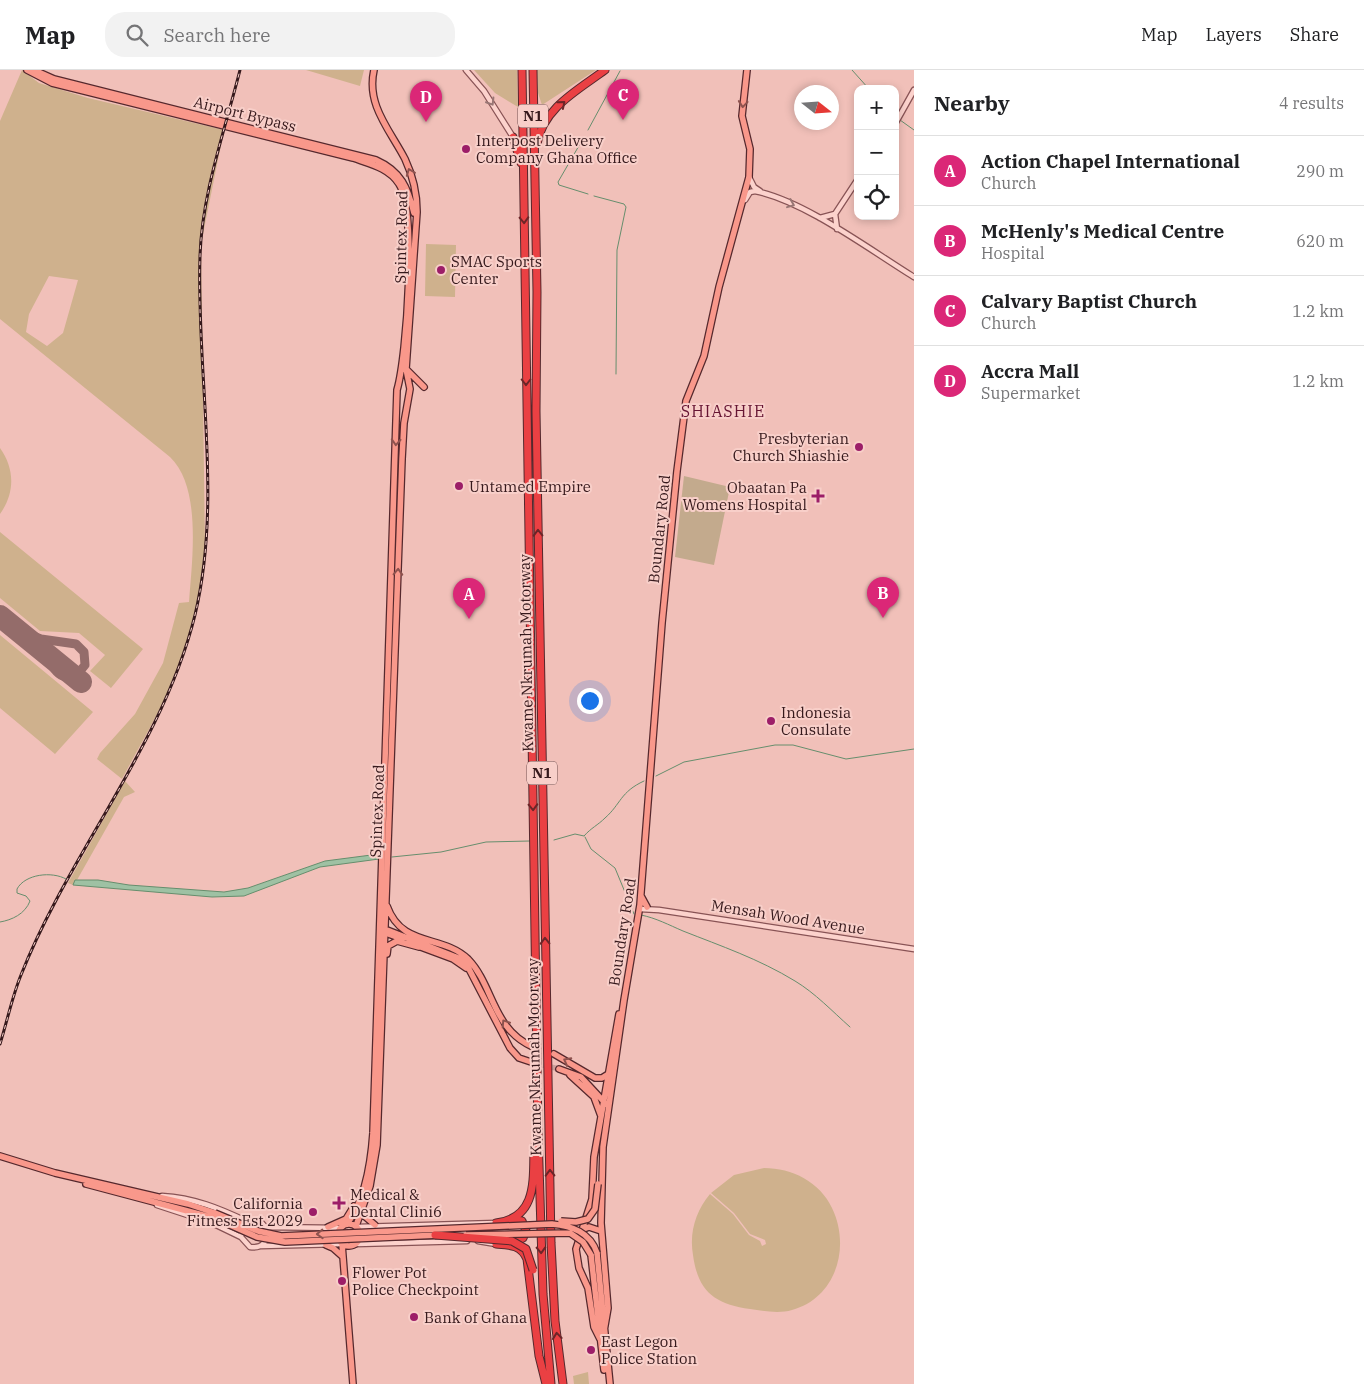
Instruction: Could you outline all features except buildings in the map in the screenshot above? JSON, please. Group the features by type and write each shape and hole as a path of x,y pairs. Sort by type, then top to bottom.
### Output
{"highway":[{"name":"Kwame Nkrumah Motorway","path":"522,70 537,1069 543,1294 551,1384"},
{"name":"Kwame Nkrumah Motorway","path":"533,70 537,318 536,411 551,1243 555,1321 563,1384"},
{"path":"535,161 540,131 548,116 605,70"},
{"path":"533,111 548,116"},
{"path":"512,137 523,171"},
{"path":"512,1219 526,1206 532,1187 534,1089 537,1069"},
{"path":"496,1223 512,1219 522,1221 526,1226 526,1235 518,1242 496,1244"},
{"path":"435,1236 512,1240 526,1249 533,1270 537,1338"},
{"path":"504,1244 520,1249 527,1259 537,1338 546,1384"}],"main road":[{"name":"Airport Bypass","path":"27,70 52,83 373,164 387,172 399,183 405,195 408,218"},
{"name":"Airport Bypass","path":"34,70 54,79 376,160 389,166 404,181 410,192 416,220"},
{"name":"Spintex Road","path":"357,1227 362,1214 378,1145 382,1021 381,930 386,902 402,459 410,389 406,369 416,220 416,195 412,176 376,107 372,80 374,70"},
{"name":"Boundary Road","path":"600,1339 594,1327 588,1288 576,1257 577,1244 592,1199 594,1157 601,1118 606,1107 624,1000 643,909 641,896 668,561 686,401 704,356 718,287 744,201 749,177 750,149 742,116 747,70"},
{"name":"Spintex Road","path":"348,1224 354,1215 361,1194 373,1145 398,393 407,294 408,218"},
{"path":"406,369 424,387"},
{"path":"399,385 403,383 408,385"},
{"path":"398,393 404,396 409,394"},
{"path":"386,902 393,920 405,932 458,952 467,958 505,1025 522,1042 533,1047"},
{"path":"381,930 419,947"},
{"path":"381,930 456,956 465,963 512,1052 519,1058 531,1062"},
{"path":"382,1021 388,946 397,941 453,959 463,965 472,975"},
{"path":"484,998 486,990"},
{"name":"Boundary Road","path":"604,1331 608,1308 601,1231 603,1147 608,1082 620,1008 624,1000"},
{"path":"554,1054 595,1078 602,1078 610,1073"},
{"path":"562,1070 575,1073 590,1086 606,1107 581,1082 562,1070"},
{"path":"590,1086 600,1091 608,1082"},
{"path":"594,1097 601,1118"},
{"path":"552,1224 555,1221 576,1222 588,1219 595,1209 598,1184 598,1143"},
{"path":"0,1156 152,1199"},
{"path":"0,1160 152,1199 188,1204 258,1231 281,1236 552,1224 572,1227 580,1232 588,1238 594,1254"},
{"path":"328,1227 346,1219 361,1194"},
{"path":"588,1213 592,1219 601,1218"},
{"path":"362,1214 370,1223 375,1225"},
{"path":"214,1215 257,1237 286,1242 560,1232 578,1237 594,1254"},
{"path":"344,1274 346,1252 360,1236 357,1227 348,1224 340,1228 338,1236 342,1244 342,1256 352,1384"},
{"path":"581,1230 589,1227 601,1231"},
{"path":"342,1244 353,1245"},
{"path":"326,1245 342,1256"},
{"name":"Boundary Road","path":"594,1254 610,1384"},
{"name":"Boundary Road","path":"594,1254 600,1339 606,1384"}],"street":[{"path":"466,70 484,91 512,137"},
{"path":"899,118 914,90"},
{"path":"749,177 754,187 761,192 820,218 914,276"},
{"path":"837,230 835,214 854,185"},
{"path":"744,201 750,192 761,192"},
{"path":"820,218 835,214"},
{"name":"Mensah Wood Avenue","path":"643,909 914,949"},
{"path":"152,1199 186,1198 206,1202 248,1222 258,1221 266,1226 340,1228"},
{"path":"152,1199 166,1209 212,1223 241,1237 250,1247 342,1244"},
{"path":"241,1237 242,1228 248,1222"},
{"path":"357,1227 496,1223"},
{"path":"261,1246 267,1239 266,1226"},
{"path":"353,1245 450,1240 496,1244"}],"shaded area":[{"path":"22,70 39,83 88,98 224,130 201,244 205,549 201,579 196,610 184,655 159,711 122,779 97,759 100,753 135,714 163,663 179,603 189,602 193,546 191,505 187,487 180,470 170,457 0,319 0,121","holes":["49,276 78,280 63,333 47,346 26,332 29,314"]},
{"path":"306,70 364,70 360,86"},
{"path":"474,70 517,70 518,107 495,93"},
{"path":"537,70 596,70 542,105 538,93"},
{"name":"SMAC Sports Center","path":"426,244 456,245 455,297 425,296"},
{"path":"0,448 11,473 11,489 0,514"},
{"path":"684,476 730,487 714,565 675,557"},
{"path":"0,532 143,649 111,688 90,671 105,655 79,633 40,631 0,598"},
{"path":"0,635 93,712 55,754 0,708"},
{"path":"125,781 135,792 124,797 77,880 73,885 68,883"},
{"path":"379,854 379,859 320,867 244,896 212,897 73,885 75,880 98,880 129,885 224,892 248,888 325,861"},
{"path":"764,1168 795,1174 813,1184 827,1199 832,1208 838,1223 840,1239 836,1269 829,1283 807,1304 782,1312 738,1307 727,1304 710,1294 699,1278 693,1255 692,1238 695,1222 701,1207 710,1194 733,1214 749,1235 760,1241 762,1246 766,1244 765,1240 750,1234 734,1213 711,1193 734,1175"},
{"path":"588,1372 589,1384 574,1384 573,1376"}],"waterway":[{"path":"852,70 865,85"},
{"path":"588,130 620,71"},
{"path":"900,120 914,130"},
{"path":"584,137 558,182 559,185 588,194"},
{"path":"594,196 624,204 626,207 617,250 616,374"},
{"path":"656,776 684,762 775,745 793,745 846,759 914,749"},
{"path":"554,840 575,834 584,836 610,813 630,789 644,781"},
{"path":"585,837 591,849 615,868 634,914"},
{"path":"392,857 441,852 486,842 530,841"},
{"path":"0,922 18,916 28,906 30,901 26,896 17,893 17,889 26,880 39,875 54,875 66,879"},
{"path":"641,915 740,953 768,966 810,991 850,1027"}],"taxiway":[{"path":"17,630 41,639 76,644 84,652 85,665 76,676 64,676 55,670 42,650"}],"runway":[{"path":"0,616 81,682"}],"tunnel":[{"path":"535,1063 559,1069"}],"railway":[{"path":"0,1044 18,983 41,930 139,754 161,709 180,663 195,615 203,571 208,481 201,345 200,256 205,209 210,185 240,70"}],"place":[{"name":"Calvary Baptist Church","path":"623,120"},
{"name":"Accra Mall","path":"426,122"},
{"name":"Interpost Delivery Company Ghana Office","path":"466,149"},
{"name":"SMAC Sports Center","path":"441,270"},
{"name":"Presbyterian Church Shiashie","path":"859,447"},
{"name":"Untamed Empire","path":"459,486"},
{"name":"Obaatan Pa Womens Hospital","path":"818,496"},
{"name":"McHenly's Medical Centre","path":"883,618"},
{"name":"Action Chapel International","path":"469,619"},
{"name":"Indonesia Consulate","path":"771,721"},
{"name":"Medical & Dental Clini6","path":"339,1203"},
{"name":"California Fitness Est 2029","path":"313,1212"},
{"name":"Flower Pot Police Checkpoint","path":"342,1281"},
{"name":"Bank of Ghana","path":"414,1317"},
{"name":"East Legon Police Station","path":"591,1350"}],"district":[{"name":"SHIASHIE","path":"723,411"}]}
